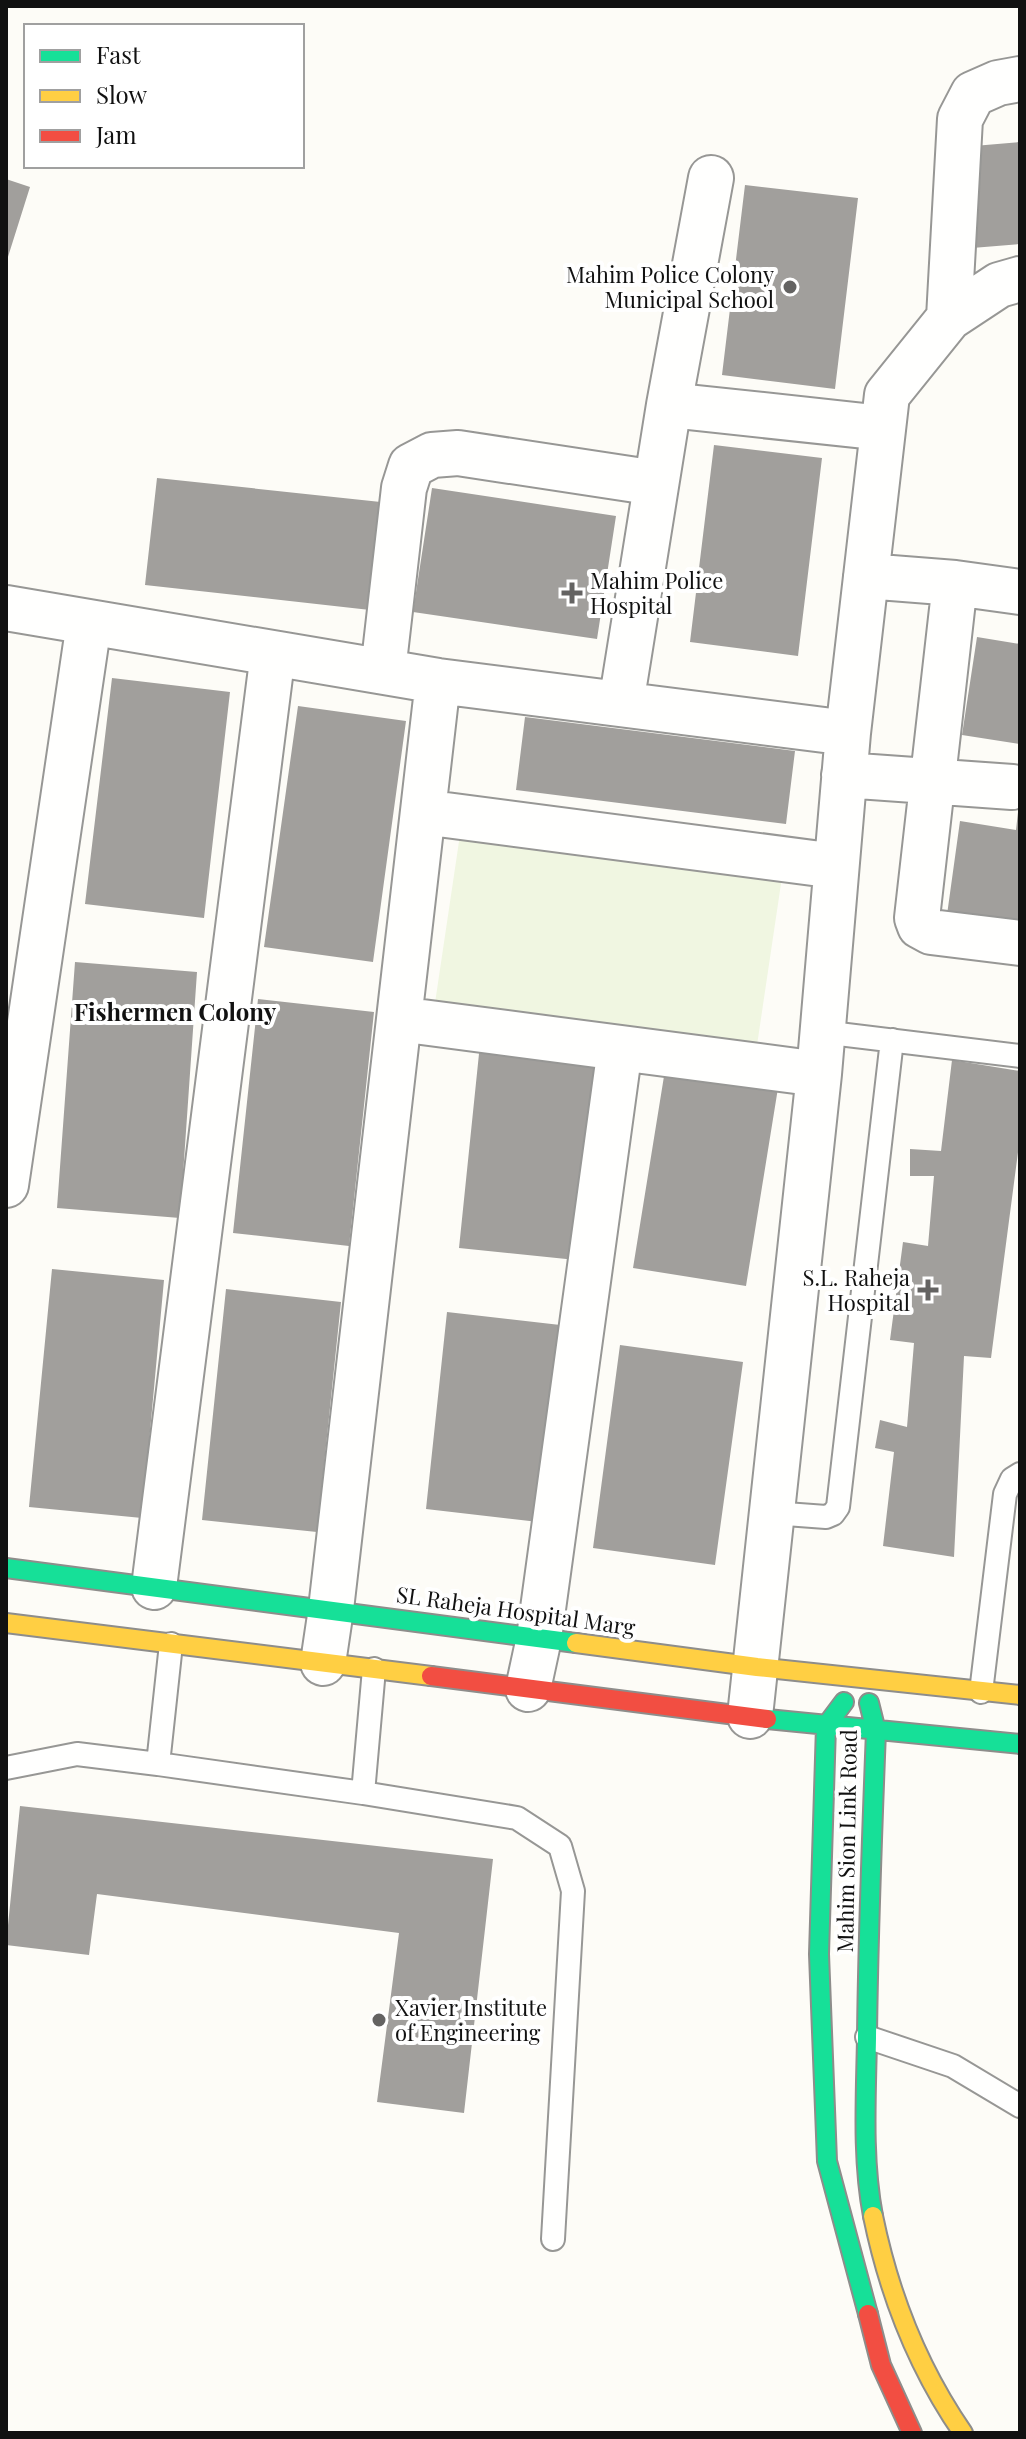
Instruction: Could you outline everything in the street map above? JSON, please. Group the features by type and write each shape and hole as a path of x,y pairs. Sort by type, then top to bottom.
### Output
{"main road":[{"name":"SL Raheja Hospital Marg","path":"6,1568 757,1667 1020,1695"},
{"path":"6,1623 826,1726 1020,1744"},
{"name":"Mahim Sion Link Road","path":"862,1678 826,1726 819,1954 827,2161 881,2365 912,2433"},
{"name":"Mahim Sion Link Road","path":"862,1678 876,1731 867,2037 866,2157 872,2209 883,2260 917,2355 963,2433"}],"street":[{"path":"949,318 960,119 973,94 998,83 1020,79"},
{"path":"621,704 669,405 711,178"},
{"path":"750,1716 820,1053 848,733 887,395 949,318 999,285 1020,279"},
{"path":"669,405 883,428"},
{"path":"383,671 404,488 411,466 432,455 458,453 656,483"},
{"path":"866,576 1020,592"},
{"path":"955,583 917,918 920,926 931,932 1020,943"},
{"path":"6,608 438,681 848,733"},
{"path":"6,1185 89,623"},
{"path":"154,1587 273,653"},
{"path":"323,1663 438,681"},
{"path":"844,775 1012,787"},
{"path":"423,812 836,866"},
{"path":"399,1019 620,1048 820,1053"},
{"path":"528,1689 539,1638 620,1048"}],"lane":[{"path":"820,1053 892,1040 1020,1056"},
{"path":"772,1513 826,1517 838,1507 892,1040"},
{"path":"981,1692 1005,1494 1012,1479 1020,1474"},
{"path":"158,1764 171,1644"},
{"path":"363,1793 374,1669"},
{"path":"6,1768 77,1754 158,1764 517,1818 560,1846 573,1891 553,2239"},
{"path":"867,2037 953,2066 1020,2106"}],"green space":[{"path":"461,828 782,877 756,1052 435,1003"}],"building":[{"path":"1020,142 1020,244 972,248 962,147"},
{"path":"6,179 30,187 7,260 6,260"},
{"name":"Mahim Police Colony Municipal School","path":"745,185 858,198 835,389 722,375"},
{"path":"714,445 822,458 798,656 690,642"},
{"path":"157,478 390,503 379,611 145,585"},
{"path":"432,488 616,516 597,639 413,612"},
{"path":"977,637 1020,644 1020,744 962,735"},
{"path":"112,678 230,692 204,918 85,904"},
{"path":"298,706 406,721 373,962 264,947"},
{"path":"525,717 795,751 786,824 516,790"},
{"path":"1018,812 1020,926 946,922 960,821 1016,830"},
{"path":"75,962 197,972 180,1218 57,1208"},
{"path":"258,999 374,1012 349,1246 233,1233"},
{"path":"480,1044 597,1056 576,1260 459,1248"},
{"path":"952,1060 1020,1071 1020,1137 991,1358 964,1356 954,1557 883,1546 894,1452 875,1448 880,1420 907,1427 914,1343 890,1340 903,1242 928,1246 934,1176 910,1176 910,1149 941,1151"},
{"path":"665,1070 778,1088 746,1286 633,1268"},
{"path":"52,1269 164,1280 142,1518 29,1507"},
{"path":"226,1289 341,1302 317,1532 202,1520"},
{"path":"447,1312 569,1326 547,1523 426,1509"},
{"path":"620,1345 743,1362 715,1565 593,1548"},
{"path":"20,1806 493,1859 464,2113 377,2102 399,1933 97,1894 89,1955 6,1945"}],"traffic: fast":[{"path":"6,1568 576,1643"},
{"path":"844,1702 826,1726 819,1954 827,2161 868,2314"},
{"path":"869,1703 876,1731 866,2127 867,2172 873,2216"},
{"path":"767,1719 1020,1744"}],"traffic: slow":[{"path":"6,1623 431,1676"},
{"path":"576,1643 757,1667 1020,1695"},
{"path":"873,2216 887,2274 907,2329 932,2383 963,2433"}],"traffic: jam":[{"path":"431,1676 767,1719"},
{"path":"868,2314 881,2365 912,2433"}],"place":[{"name":"Mahim Police Colony Municipal School","path":"790,287"},
{"name":"Mahim Police Hospital","path":"572,593"},
{"name":"S.L. Raheja Hospital","path":"928,1290"},
{"name":"Xavier Institute of Engineering","path":"379,2020"}],"district":[{"name":"Fishermen Colony","path":"175,1011"}]}
